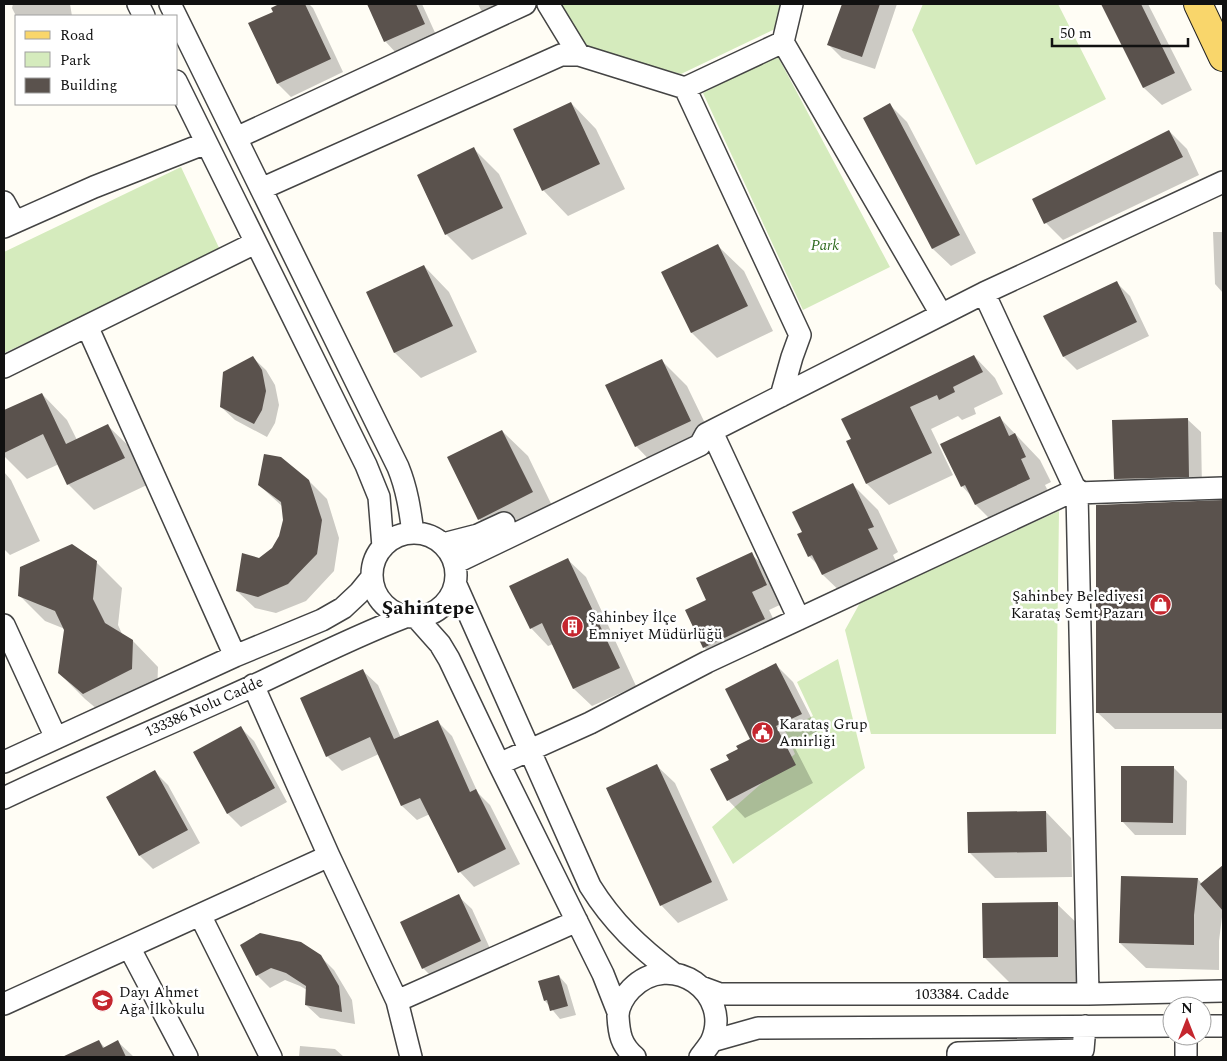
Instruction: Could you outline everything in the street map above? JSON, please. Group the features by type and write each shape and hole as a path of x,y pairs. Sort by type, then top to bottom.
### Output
{"main road":[{"path":"1198,4 1223,57"}],"street":[{"path":"236,138 525,4"},
{"path":"548,4 579,55"},
{"path":"792,4 783,42 941,314"},
{"path":"178,20 398,467 410,504 413,533"},
{"path":"261,189 561,55 579,55 685,88 783,42"},
{"path":"178,85 374,482 379,497 383,547"},
{"path":"685,88 800,335 781,396"},
{"path":"4,202 9,225 94,186 206,143"},
{"path":"443,544 478,535 694,434 709,433 984,293 1223,182"},
{"path":"4,367 255,242"},
{"path":"984,293 1077,491 1088,994"},
{"path":"88,326 236,656"},
{"path":"455,563 700,445 709,433"},
{"path":"709,433 799,619"},
{"path":"499,764 590,723 707,662 1077,491 1223,488"},
{"path":"413,533 429,536 443,544 455,563 457,574 456,585 446,604 427,616 411,617 395,613 386,606 374,588 372,577 375,561 383,547 397,538 413,533"},
{"path":"4,762 236,656 322,620 343,608 360,593 372,577"},
{"name":"103384. Cadde","path":"456,585 590,886 602,905 632,940 674,973 688,978 701,987 720,994 1223,992"},
{"path":"411,617 440,644 449,659 603,974 618,1012 619,1032 630,1055"},
{"name":"133386 Nolu Cadde","path":"4,798 254,686 371,630 411,617"},
{"path":"4,624 56,738"},
{"path":"254,686 329,856 397,1001 411,1057"},
{"path":"4,1004 329,856"},
{"path":"200,915 270,1057"},
{"path":"397,1001 577,921"},
{"path":"129,947 187,1057"},
{"path":"618,1012 625,995 638,981 655,974 674,973"},
{"path":"701,987 712,1003 716,1022 706,1049"},
{"path":"958,1057 958,1054 1083,1050 1084,1026"},
{"path":"706,1049 758,1028 1162,1026"}],"green space":[{"path":"559,4 781,4 777,28 681,74 586,48"},
{"path":"923,4 1058,4 1106,99 976,165 912,30"},
{"name":"Park","path":"777,55 890,267 803,310 703,93"},
{"path":"181,167 221,252 4,353 4,252"},
{"path":"1059,511 1056,734 871,734 845,630 861,601"},
{"path":"838,659 865,768 733,864 712,827 795,754 785,730 813,716 797,682"}],"building":[{"path":"279,4 305,4 331,59 277,84 248,23 273,12 271,8"},
{"path":"367,4 416,4 425,24 384,42"},
{"path":"842,4 880,4 862,57 827,45"},
{"path":"1101,4 1141,4 1175,73 1143,88"},
{"path":"571,102 600,164 542,191 513,129"},
{"path":"890,103 960,235 932,249 863,118"},
{"path":"1169,130 1183,157 1044,224 1032,199"},
{"path":"474,147 503,208 445,235 417,175"},
{"path":"718,244 748,306 691,333 661,272"},
{"path":"424,265 453,326 394,353 366,292"},
{"path":"1117,281 1137,322 1063,357 1043,316"},
{"path":"974,355 983,372 953,387 955,392 939,400 937,395 910,407 932,453 866,484 846,441 851,439 841,419"},
{"path":"253,356 262,370 266,391 262,410 254,424 220,407 223,372"},
{"path":"662,359 691,421 635,447 605,385"},
{"path":"42,393 66,444 108,424 125,458 67,485 43,434 4,453 4,410"},
{"path":"1000,416 1009,436 1015,433 1026,457 1021,459 1030,479 975,505 965,485 961,487 940,444"},
{"path":"1188,418 1189,477 1114,479 1112,420"},
{"path":"502,430 533,492 478,520 447,457"},
{"path":"264,454 281,457 309,480 322,520 317,554 288,584 258,597 236,591 242,553 259,558 272,548 279,536 283,520 281,502 258,485"},
{"path":"853,483 874,527 868,529 878,549 822,575 812,555 808,557 797,534 802,532 792,512"},
{"name":"Şahinbey Belediyesi Karataş Semt Pazarı","path":"1223,500 1223,713 1096,713 1096,505"},
{"path":"72,544 97,561 93,599 105,623 133,640 132,669 83,694 58,673 64,630 55,611 18,596 20,567"},
{"path":"752,552 767,585 752,592 765,619 703,648 685,610 706,600 696,578"},
{"name":"Şahinbey İlçe Emniyet Müdürlüğü","path":"568,558 620,668 573,689 542,623 530,629 509,586"},
{"name":"Karataş Grup Amirliği","path":"776,663 802,714 776,726 796,765 727,801 710,769 729,760 726,755 738,749 736,746 750,739 725,689"},
{"path":"363,669 394,739 438,720 470,792 476,789 506,849 458,873 420,798 401,806 370,737 326,757 300,698"},
{"path":"241,726 275,788 227,814 193,752"},
{"path":"657,764 712,882 660,906 606,788"},
{"path":"1121,766 1174,766 1173,823 1121,822"},
{"path":"155,770 188,830 139,856 106,797"},
{"path":"1046,811 1047,852 968,853 967,812"},
{"path":"1223,865 1223,911 1200,884"},
{"path":"1121,876 1198,878 1194,915 1194,945 1119,943"},
{"path":"459,894 481,941 422,969 400,922"},
{"path":"1058,902 1058,957 983,958 982,903"},
{"path":"260,933 301,942 321,955 339,986 342,1012 305,1005 306,986 286,973 271,968 256,976 240,945"},
{"path":"559,975 568,1006 550,1011 547,1000 544,1001 538,981"},
{"path":"99,1040 103,1048 118,1040 126,1057 62,1057"}],"place":[{"name":"Şahinbey Belediyesi Karataş Semt Pazarı","path":"1160,605"},
{"name":"Şahinbey İlçe Emniyet Müdürlüğü","path":"572,626"},
{"name":"Karataş Grup Amirliği","path":"763,733"},
{"name":"Dayı Ahmet Ağa İlkokulu","path":"103,1001"}],"district":[{"name":"Şahintepe","path":"428,608"}]}
